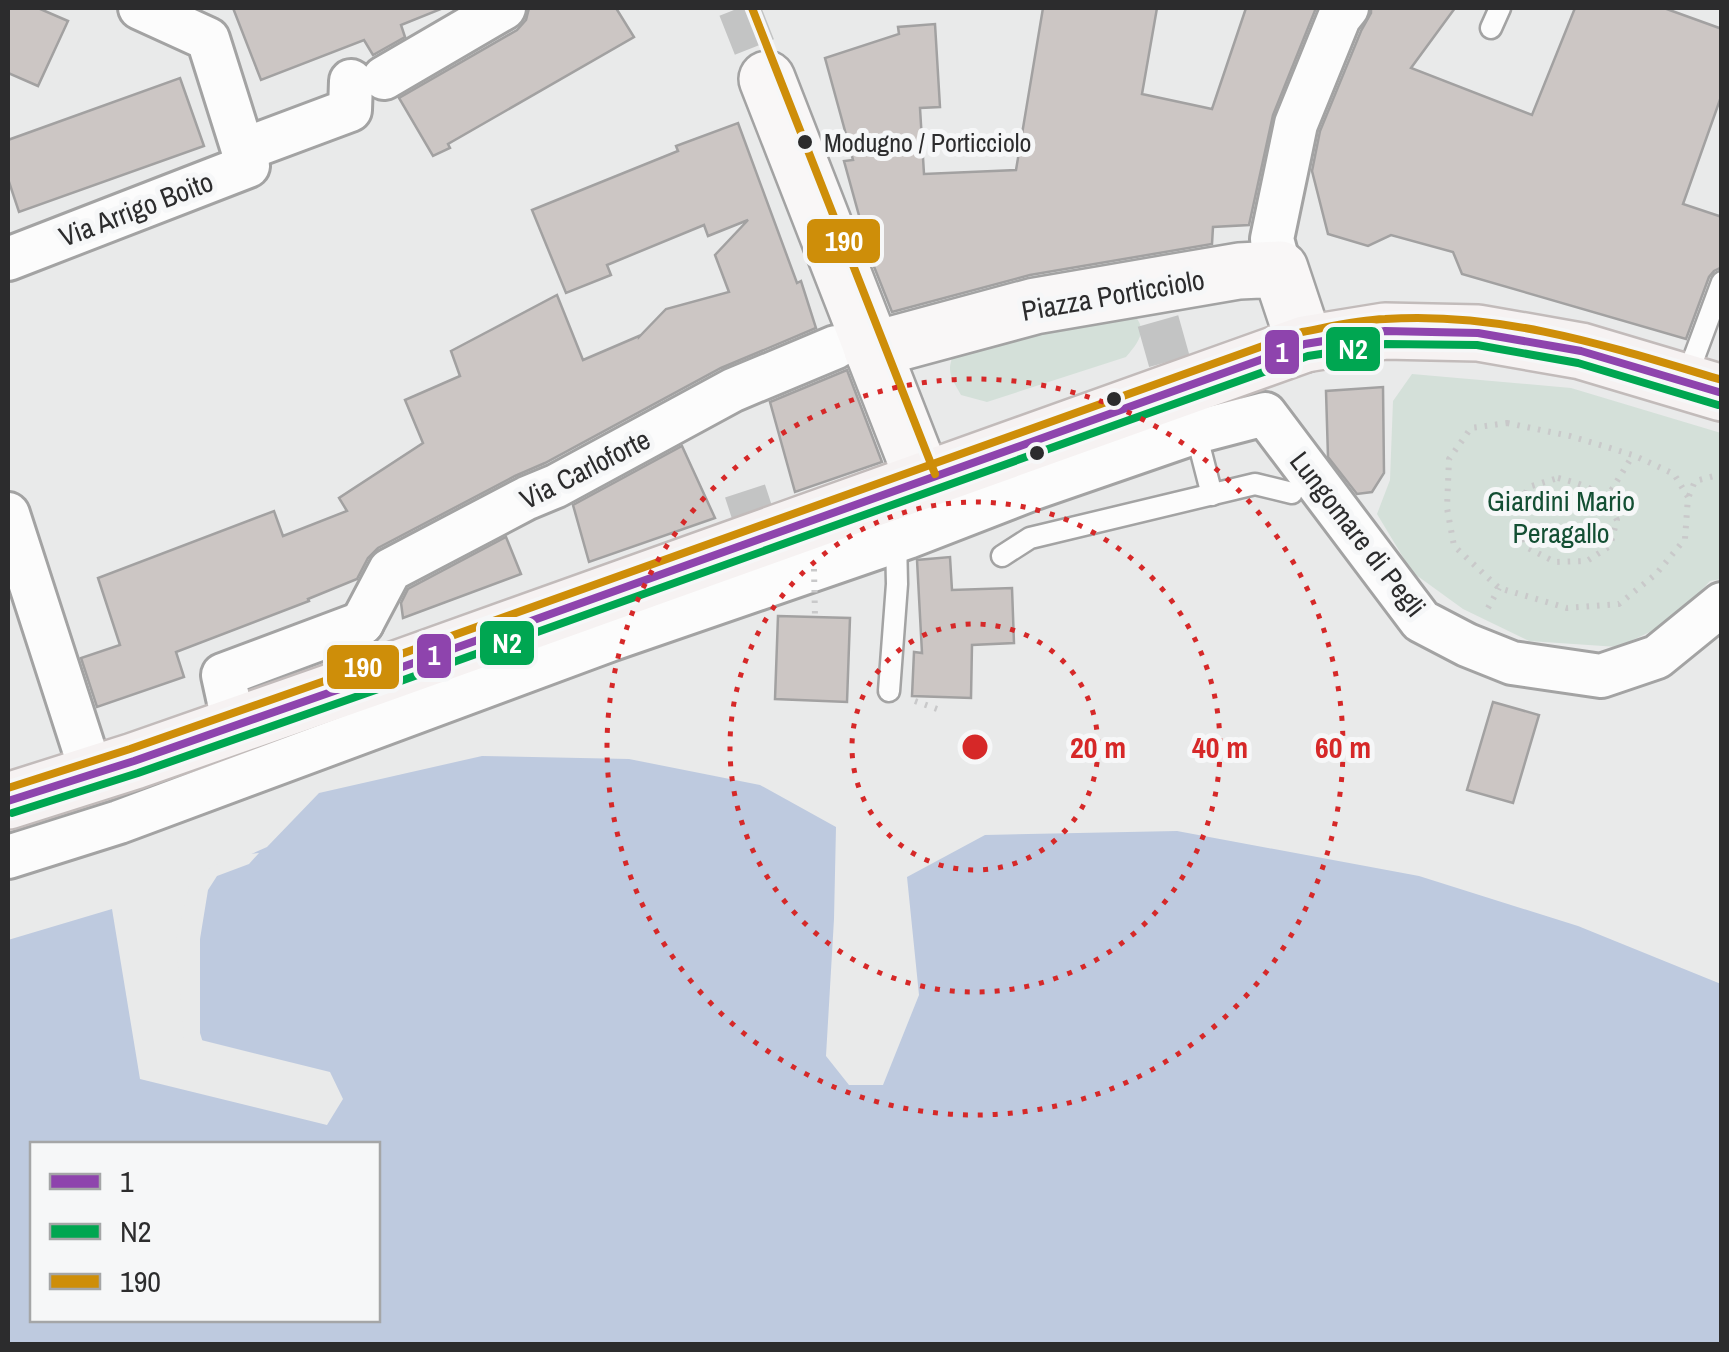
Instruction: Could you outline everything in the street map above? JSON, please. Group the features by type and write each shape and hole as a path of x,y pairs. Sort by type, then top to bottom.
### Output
{"main road":[{"path":"8,801 380,674 1190,410 1305,344 1384,331 1478,332 1581,351 1703,387"}],"street":[{"name":"Via Arrigo Boito","path":"8,259 248,166 208,40 140,8"},
{"name":"Via Arrigo Boito","path":"242,150 350,110 368,79 504,8"},
{"path":"1305,344 1272,239 1296,124 1339,18 1347,8"},
{"path":"8,857 119,822 612,638 814,570 905,503 766,79"},
{"name":"Piazza Porticciolo","path":"854,349 1035,306 1239,271 1280,269"},
{"name":"Via Carloforte","path":"362,623 390,570 733,390 854,349"},
{"name":"Lungomare di Pegli","path":"1190,410 1265,414 1311,496 1421,620 1468,645 1512,662 1601,676 1657,657 1722,604"},
{"path":"8,514 92,774"},
{"path":"234,725 223,675 362,623 380,674"}],"lane":[{"path":"1490,28 1500,8"},
{"path":"1703,387 1722,282"},
{"path":"1190,410 1212,496"},
{"path":"1002,556 1030,538 1255,484 1311,496"},
{"path":"888,691 905,503"}],"path":[{"path":"1688,497 1674,474 1633,455 1507,423 1471,428 1449,459 1447,508 1454,546 1499,588 1567,608 1619,604 1656,574 1685,539 1688,497 1694,481 1722,474"},
{"path":"1606,499 1633,455"},
{"path":"1558,478 1588,485 1606,499 1617,520 1610,546 1587,562 1555,562 1528,548 1516,519 1528,487 1558,478"},
{"path":"814,570 814,617"}],"green space":[{"path":"1128,310 1139,322 1141,333 1126,357 987,402 961,395 952,377 950,367 956,348"},
{"name":"Giardini Mario Peragallo","path":"1412,374 1571,388 1721,433 1721,579 1710,581 1673,621 1618,647 1529,641 1463,609 1412,572 1377,514 1390,480 1393,401"}],"water":[{"path":"482,756 629,759 760,785 836,827 826,1056 849,1085 883,1085 919,995 907,877 985,835 1177,831 1419,876 1578,926 1721,984 1721,1344 8,1344 8,940 112,909 140,1079 327,1125 343,1099 330,1072 189,1037 195,879 267,847 319,793"}],"pier":[{"path":"259,853 249,864 217,876 208,890 200,939 200,1033 204,1046 188,1042 184,1038 176,941 191,877 234,856"}],"building":[{"path":"8,8 38,8 68,21 38,86 8,73"},
{"path":"233,8 441,9 401,25 405,37 373,55 364,40 261,80"},
{"path":"529,8 616,8 634,37 433,156 399,98 517,30 526,20"},
{"path":"1043,8 1157,8 1142,94 1212,109 1246,8 1316,8 1273,115 1249,225 1213,227 1212,244 1030,275 892,312 871,259 844,161 853,160 825,58 899,34 898,27 935,24 940,107 920,108 924,174 1016,170"},
{"path":"1371,8 1455,8 1411,68 1532,115 1575,8 1664,8 1722,29 1722,94 1683,204 1722,217 1722,267 1709,277 1686,339 1462,274 1453,252 1391,235 1368,246 1328,234 1312,171 1320,131"},
{"path":"180,78 204,146 19,212 8,179 8,140"},
{"path":"738,123 816,328 721,368 378,548 357,579 176,652 184,677 97,707 81,658 120,645 98,578 274,511 283,536 347,511 339,498 423,443 405,400 460,376 451,351 557,295 583,360 639,337 666,309 729,292 715,255 748,220 708,236 704,225 607,265 611,275 566,293 532,210"},
{"path":"847,370 882,462 795,492 770,402"},
{"path":"1383,387 1384,473 1372,492 1357,494 1328,457 1326,391"},
{"path":"682,446 715,518 589,562 573,505"},
{"path":"506,537 521,574 403,618 401,603 408,589"},
{"path":"950,557 952,590 1012,588 1014,643 972,645 971,698 912,696 914,652 922,653 917,560"},
{"path":"778,616 850,618 847,702 775,699"},
{"path":"1493,702 1539,715 1513,803 1467,790"}],"tunnel":[{"path":"739,8 767,79"},
{"path":"1158,321 1185,417"},
{"path":"745,491 784,610"}],"transit line":[{"name":"190","path":"752,8 935,474"},
{"name":"190","path":"8,788 376,663 1302,332 1375,320 1471,321 1556,334 1722,380"},
{"name":"1","path":"8,801 380,675 1305,344 1385,331 1478,333 1581,351 1722,393"},
{"name":"N2","path":"12,813 384,687 1308,356 1386,344 1477,345 1578,363 1718,405"}],"place":[{"name":"Modugno / Porticciolo","path":"805,142"}]}
